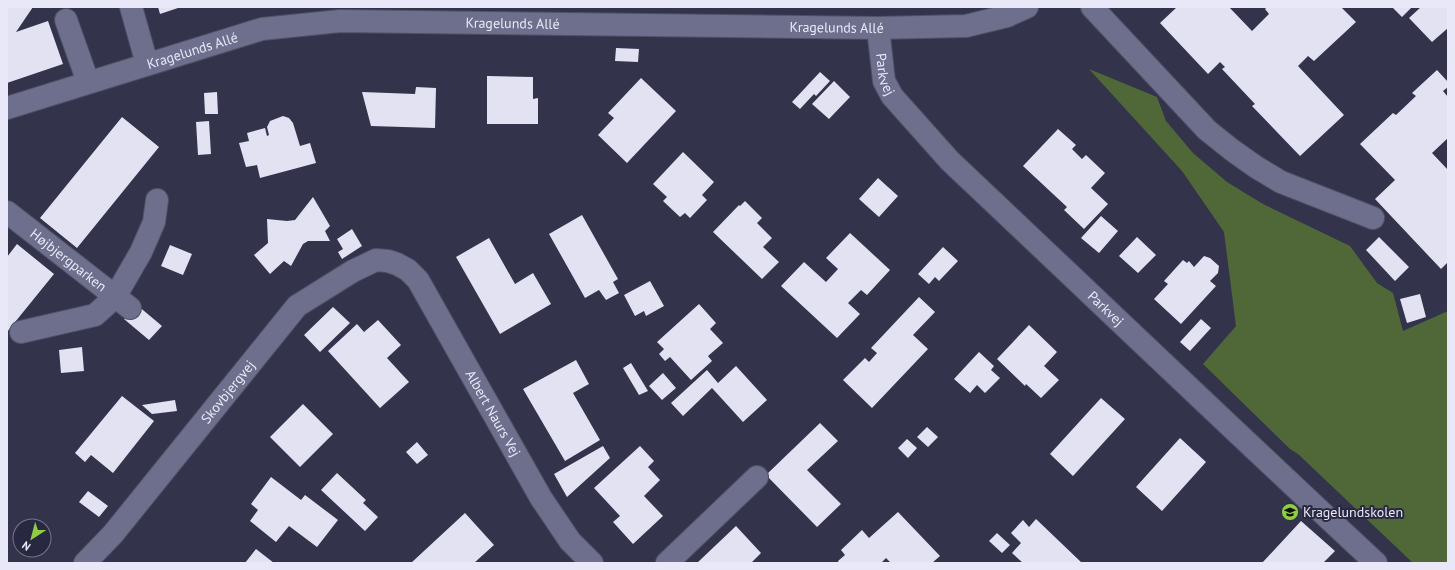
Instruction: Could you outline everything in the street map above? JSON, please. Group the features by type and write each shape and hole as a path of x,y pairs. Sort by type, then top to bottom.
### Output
{"street":[{"path":"131,7 147,64"},
{"name":"Kragelunds Allé","path":"7,108 262,29 340,21 878,28 966,26 1007,16 1027,7"},
{"path":"1092,7 1207,130 1232,150 1281,182 1373,218"},
{"path":"66,20 88,82"},
{"name":"Parkvej","path":"878,28 884,81 892,96 933,143 950,161 1147,348 1376,563"},
{"path":"21,332 95,315 123,302 141,252 154,222 156,200"},
{"name":"Højbjergparken","path":"7,212 123,302"},
{"name":"Skovbjergvej","path":"85,563 113,534 297,306 353,271 376,260 388,261 397,264"},
{"name":"Albert Naurs Vej","path":"397,264 408,270 418,280 541,498 570,540 592,563"},
{"path":"667,563 757,477"}],"green space":[{"path":"1089,69 1157,97 1166,121 1193,153 1227,182 1263,204 1350,246 1377,283 1393,293 1403,331 1448,311 1448,563 1413,563 1298,454 1290,449 1203,364 1236,326 1224,232 1182,171"}],"building":[{"path":"7,7 33,7 16,32 48,21 63,64 7,83"},
{"path":"158,7 181,7 160,14"},
{"path":"1177,7 1229,7 1252,31 1269,14 1265,9 1267,7 1341,7 1356,22 1314,61 1308,56 1298,66 1344,115 1300,156 1252,106 1255,104 1222,69 1225,67 1220,62 1208,74 1160,23"},
{"path":"1392,7 1412,7 1402,17"},
{"path":"1421,7 1448,7 1448,28 1432,42 1409,18"},
{"path":"616,48 639,49 638,62 615,61"},
{"path":"1437,70 1448,82 1448,87 1443,91 1448,97 1448,138 1432,153 1448,170 1448,262 1441,269 1375,199 1395,180 1360,144 1393,113 1396,115 1416,96 1412,93"},
{"path":"820,72 830,81 816,96 814,94 800,109 792,102"},
{"path":"487,76 533,77 533,99 538,98 538,124 487,124"},
{"path":"641,78 676,111 627,163 598,135 614,118 608,113"},
{"path":"834,81 850,97 829,119 812,104"},
{"path":"416,87 436,88 435,128 371,126 362,92 415,94"},
{"path":"217,92 218,114 205,114 204,93"},
{"path":"283,116 289,118 293,123 300,146 310,143 316,163 260,178 257,165 246,167 239,143 249,141 247,133 265,128 267,136 269,135 267,127 270,121"},
{"path":"122,117 159,147 77,248 40,218"},
{"path":"209,121 211,154 198,155 196,122"},
{"path":"1058,129 1076,145 1072,149 1082,159 1086,155 1105,173 1091,188 1108,204 1084,229 1064,210 1067,207 1023,166"},
{"path":"683,152 714,182 702,195 707,200 690,218 685,213 680,217 663,201 667,197 653,184"},
{"path":"878,178 898,196 879,217 859,199"},
{"path":"313,197 330,226 325,231 330,241 308,241 303,244 291,266 284,261 270,274 254,255 268,243 267,219 287,221 295,220"},
{"path":"745,201 762,218 757,223 772,238 763,247 779,262 762,279 713,232 739,205 740,206"},
{"path":"582,215 618,279 613,282 619,293 606,300 599,290 585,298 549,234"},
{"path":"1101,216 1118,231 1099,253 1081,238"},
{"path":"352,229 362,246 342,259 338,252 343,249 337,239"},
{"path":"850,233 890,270 867,295 861,290 848,303 860,314 837,338 781,286 804,262 826,282 838,269 826,258"},
{"path":"1137,237 1156,255 1138,273 1119,256"},
{"path":"1379,237 1409,267 1395,281 1366,250"},
{"path":"489,238 515,284 533,273 551,304 500,334 456,257"},
{"path":"17,244 54,274 7,332 7,257"},
{"path":"170,245 192,254 183,275 161,266"},
{"path":"943,247 958,261 939,281 935,277 929,284 918,274"},
{"path":"1204,256 1210,258 1219,266 1218,273 1210,281 1216,286 1181,324 1154,299 1168,284 1164,281 1183,260 1187,263 1189,261 1194,267"},
{"path":"650,281 664,306 646,316 644,311 635,316 624,295"},
{"path":"1420,294 1426,317 1407,323 1400,299"},
{"path":"919,297 935,312 913,335 928,349 872,408 843,380 865,358 869,362 877,353 871,348"},
{"path":"699,304 716,323 710,329 723,343 708,356 712,361 691,380 670,357 665,361 659,354 664,349 657,342"},
{"path":"137,305 162,326 149,340 124,319"},
{"path":"333,307 350,323 320,352 304,335"},
{"path":"1201,319 1211,328 1190,351 1180,342"},
{"path":"378,320 401,345 387,358 409,382 380,408 328,351 357,324 364,332"},
{"path":"1029,325 1057,352 1044,366 1059,380 1041,398 1026,384 1025,386 997,359"},
{"path":"82,347 84,371 61,373 59,350"},
{"path":"979,352 994,366 991,370 1000,378 985,393 977,385 970,393 954,379"},
{"path":"576,360 589,384 573,393 600,440 565,461 523,389"},
{"path":"631,363 648,391 639,395 623,368"},
{"path":"736,366 767,400 743,422 712,388 683,416 671,403 707,370 718,383"},
{"path":"663,373 676,388 662,400 649,386"},
{"path":"122,396 154,421 113,473 91,455 85,462 75,453"},
{"path":"1101,398 1125,419 1073,476 1050,454"},
{"path":"175,400 177,411 152,414 142,405"},
{"path":"303,404 333,434 300,467 270,437"},
{"path":"820,423 838,441 807,470 841,504 817,527 766,475"},
{"path":"927,427 938,437 928,447 917,437"},
{"path":"1180,438 1206,462 1162,511 1136,487"},
{"path":"907,439 917,448 908,458 898,448"},
{"path":"417,442 428,455 417,464 406,452"},
{"path":"603,446 610,458 567,497 554,474"},
{"path":"640,446 654,461 648,467 660,480 644,496 663,516 633,544 613,522 620,516 594,488"},
{"path":"337,473 366,500 363,503 378,517 365,531 321,490"},
{"path":"271,477 301,500 305,495 338,520 317,547 289,526 276,542 250,521 258,510 251,504"},
{"path":"88,491 108,506 99,517 79,502"},
{"path":"898,512 940,556 932,563 891,563 886,558 881,563 839,563 838,561 845,555 841,550 862,530 869,538"},
{"path":"465,513 494,545 474,563 411,563"},
{"path":"1036,519 1082,563 1023,563 1012,553 1021,543 1011,533 1023,520 1029,527"},
{"path":"1301,521 1335,551 1323,563 1262,563"},
{"path":"736,526 761,553 751,563 697,563"},
{"path":"997,533 1010,545 1002,553 989,541"},
{"path":"256,549 274,563 245,563"}],"place":[{"name":"Kragelundskolen","path":"1290,512"}]}
